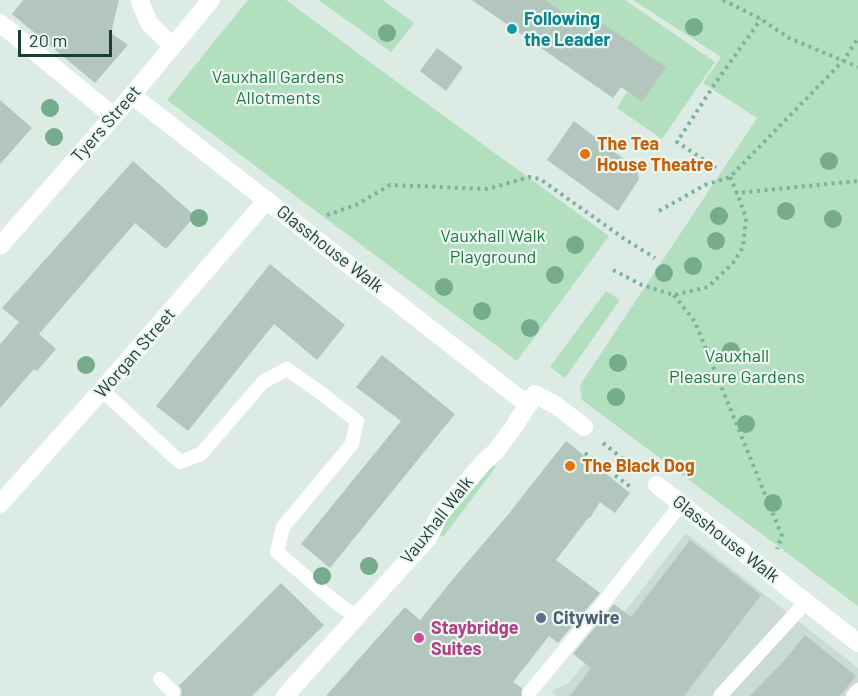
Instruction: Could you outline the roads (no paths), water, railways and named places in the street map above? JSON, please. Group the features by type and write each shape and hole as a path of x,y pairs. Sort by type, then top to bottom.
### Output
{"street":[{"path":"140,0 149,23 172,46"},
{"name":"Tyers Street","path":"0,246 132,95 211,0"},
{"path":"0,23 113,116"},
{"name":"Glasshouse Walk","path":"132,95 515,394 557,406 584,428"},
{"name":"Worgan Street","path":"0,504 267,200"},
{"name":"Vauxhall Walk","path":"285,696 428,538 440,514 482,464 496,451 532,399"},
{"name":"Glasshouse Walk","path":"657,485 858,643"}],"lane":[{"path":"102,390 180,462 201,454 263,382 287,369 357,421 352,444 283,527 277,552 356,617"},
{"path":"528,693 600,607 681,504"},
{"path":"720,696 806,602"},
{"path":"160,679 173,692"},
{"path":"854,696 858,690"}],"place":[{"name":"Following the Leader","path":"512,29"},
{"name":"The Tea House Theatre","path":"585,154"},
{"name":"The Black Dog","path":"570,466"},
{"name":"Citywire","path":"541,618"},
{"name":"Staybridge Suites","path":"419,638"}],"park label":[{"name":"Vauxhall Gardens Allotments","path":"278,88"},
{"name":"Vauxhall Walk Playground","path":"493,246"},
{"name":"Vauxhall Pleasure Gardens","path":"737,366"}]}
